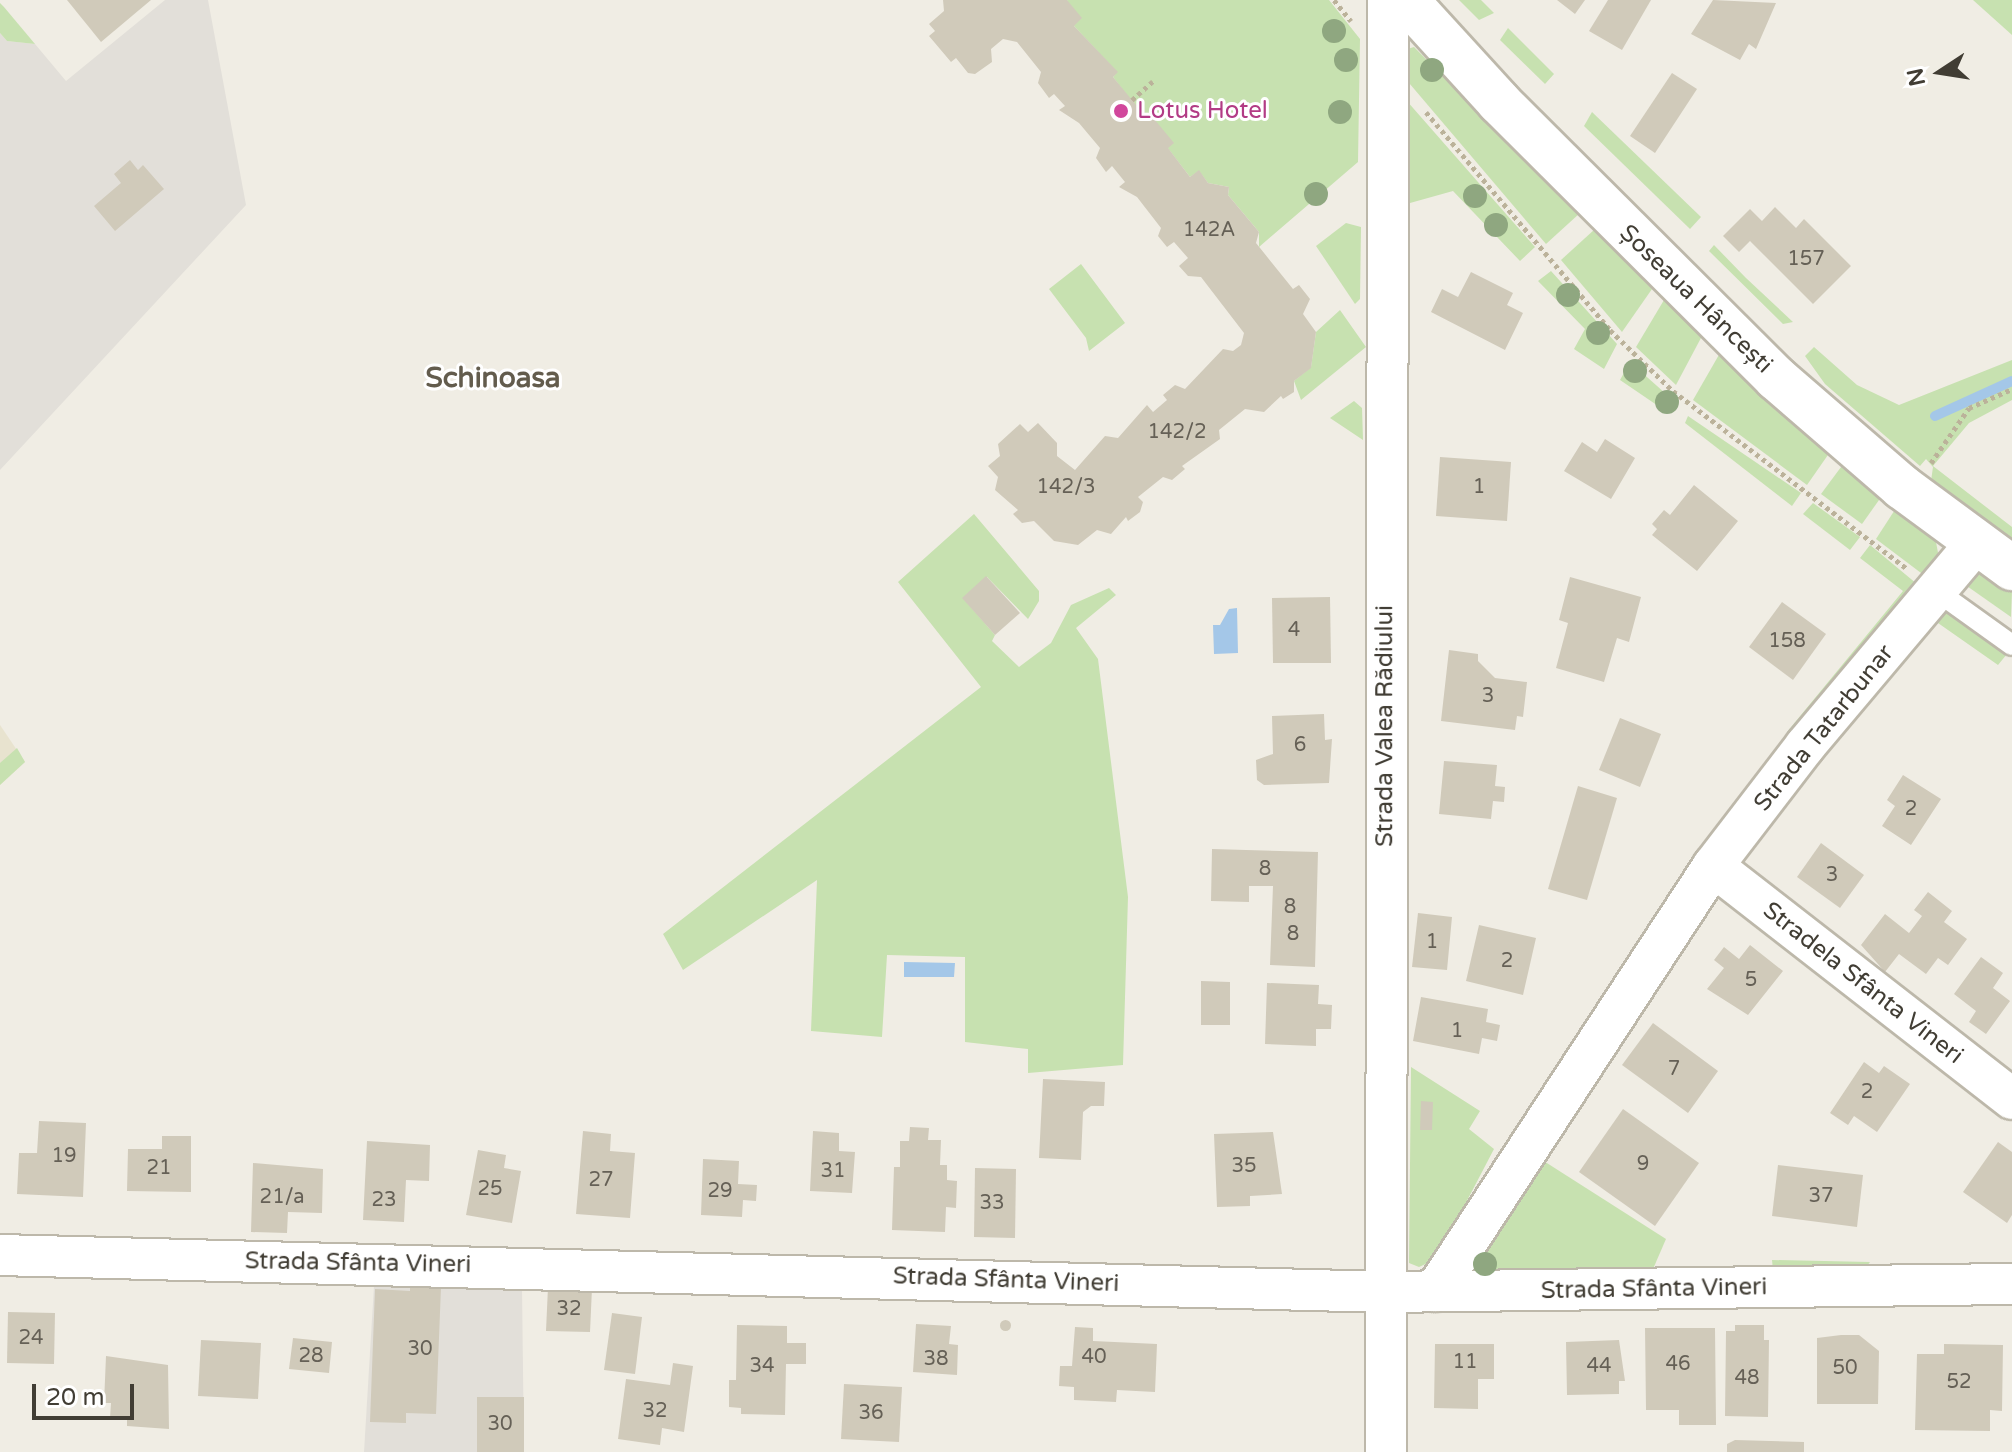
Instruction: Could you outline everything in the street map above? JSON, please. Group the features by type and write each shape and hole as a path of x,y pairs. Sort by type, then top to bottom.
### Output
{"street":[{"name":"Strada Valea Rădiului","path":"1386,1452 1383,1292 1388,0"},
{"name":"Șoseaua Hâncești","path":"1406,0 1499,102 1776,378 1869,460 2012,568"},
{"name":"Strada Tatarbunar","path":"1713,866 1805,746 1938,592 1976,543"},
{"name":"Stradela Sfânta Vineri","path":"1713,866 2012,1099"},
{"path":"1435,1291 1713,866"},
{"name":"Strada Sfânta Vineri","path":"0,1255 1383,1292 2012,1284"}],"lane":[{"path":"1938,592 2012,645"}],"path":[{"path":"1334,0 1610,330 1673,391 1938,592"},
{"path":"1132,100 1153,81"},
{"path":"1930,463 1960,417 2012,389"}],"shaded area":[{"path":"165,0 208,0 246,205 0,470 0,33 7,41 35,44 66,81"},
{"path":"0,725 25,762 0,785"},
{"path":"374,1286 522,1287 524,1452 364,1452"}],"green space":[{"path":"1067,0 1329,0 1360,39 1358,162 1259,247 1259,232 1228,195 1229,187 1208,183 1199,171 1190,177 1113,77 1117,72 1074,26"},
{"path":"1459,0 1481,0 1494,13 1479,20"},
{"path":"1973,0 2012,0 2012,35"},
{"path":"0,3 35,44 7,41 0,33"},
{"path":"1508,28 1554,74 1545,84 1500,40"},
{"path":"1414,47 1580,213 1546,244 1398,70 1404,50"},
{"path":"1399,92 1535,247 1520,261 1453,191 1410,203 1409,219 1400,219"},
{"path":"1592,112 1701,217 1690,229 1584,126"},
{"path":"1346,223 1361,227 1360,299 1355,304 1316,246"},
{"path":"1595,229 1652,289 1622,332 1561,260"},
{"path":"1714,245 1793,322 1783,324 1709,251"},
{"path":"1081,264 1125,323 1089,351 1086,338 1049,289"},
{"path":"1551,271 1617,344 1604,369 1574,349 1585,329 1538,281"},
{"path":"1664,300 1702,336 1676,385 1636,347"},
{"path":"1340,310 1366,347 1301,400 1294,381 1311,367 1316,332"},
{"path":"1814,347 1857,385 1899,405 2012,360 2012,400 1969,423 1933,466 2012,527 2012,539 1931,481 1933,467 1926,459 1920,466 1825,384 1805,356"},
{"path":"1720,353 1830,452 1807,485 1693,400"},
{"path":"1630,362 1674,401 1667,412 1620,380"},
{"path":"1354,401 1362,408 1363,440 1330,418"},
{"path":"1688,416 1801,493 1792,506 1685,423"},
{"path":"1844,463 1884,493 1862,524 1821,494"},
{"path":"1813,503 1860,537 1850,550 1803,514"},
{"path":"1898,505 1936,542 1939,558 1929,579 1876,539"},
{"path":"974,514 1039,591 1039,601 1028,619 987,577 963,598 995,635 992,641 1019,667 1051,643 1071,605 1109,588 1116,595 1076,628 1098,659 1128,897 1123,1065 1028,1073 1028,1049 965,1042 965,957 887,955 882,1037 811,1031 817,880 683,970 663,934 981,687 898,582"},
{"path":"1870,545 1923,589 1796,739 1787,732 1903,591 1860,558"},
{"path":"1989,574 2012,591 2011,617 1964,584 1974,575"},
{"path":"1943,610 2007,654 1998,665 1938,623 1864,701"},
{"path":"17,748 25,762 0,785 0,763"},
{"path":"1411,1067 1480,1111 1469,1129 1494,1149 1448,1237 1432,1261 1419,1267 1409,1263"},
{"path":"1539,1158 1666,1239 1653,1269 1473,1272 1473,1258"},
{"path":"1772,1260 1870,1262 1864,1270 1773,1270"}],"water":[{"path":"1237,608 1238,653 1214,654 1213,625 1220,625 1229,609"},
{"path":"904,962 955,963 954,977 904,977"}],"building":[{"path":"67,0 151,0 101,42"},
{"path":"943,0 1067,0 1082,18 1074,26 1118,72 1113,77 1146,117 1150,114 1174,143 1168,148 1190,177 1199,170 1208,183 1229,187 1228,195 1259,232 1256,243 1293,289 1299,285 1310,299 1303,314 1316,332 1311,368 1294,381 1294,392 1283,399 1281,396 1264,412 1245,409 1219,430 1220,439 1182,466 1185,469 1172,480 1163,477 1138,497 1143,502 1140,512 1128,521 1126,517 1111,534 1097,530 1078,545 1054,541 1034,521 1022,523 1013,514 1018,510 995,490 998,477 988,466 1000,456 998,444 1020,424 1028,432 1038,423 1057,443 1057,456 1075,470 1105,436 1118,438 1147,405 1153,412 1167,400 1163,395 1175,385 1185,389 1223,349 1233,351 1241,345 1244,333 1201,277 1188,276 1179,266 1188,258 1174,242 1167,247 1158,236 1161,228 1137,197 1119,187 1125,182 1112,166 1106,172 1096,158 1100,148 1079,123 1059,110 1065,106 1054,94 1049,98 1038,83 1041,72 1017,42 1003,39 991,49 992,62 975,74 968,73 956,58 951,62 929,36 935,31 929,24 944,11"},
{"path":"1557,0 1585,0 1575,14"},
{"path":"1608,0 1651,0 1622,50 1589,31"},
{"path":"1713,0 1776,3 1756,49 1749,44 1740,60 1691,34"},
{"path":"1672,73 1697,89 1655,153 1630,136"},
{"path":"130,160 138,170 143,165 164,189 115,231 94,206 121,183 114,174"},
{"path":"1775,207 1796,228 1804,219 1851,266 1813,304 1750,241 1739,252 1723,236 1750,209 1762,221"},
{"path":"1471,272 1513,293 1507,305 1523,313 1505,350 1431,312 1442,289 1458,297"},
{"path":"1605,439 1635,458 1611,499 1564,471 1582,442 1597,452"},
{"path":"1440,457 1511,462 1507,521 1436,516"},
{"path":"1694,485 1738,521 1697,571 1652,535 1657,529 1652,524 1664,510 1670,515"},
{"path":"986,576 1020,613 995,635 962,598"},
{"path":"1570,577 1641,597 1629,642 1617,638 1604,682 1556,668 1568,623 1559,620"},
{"path":"1330,597 1331,663 1273,663 1272,598"},
{"path":"1782,602 1826,634 1793,680 1749,647"},
{"path":"1449,650 1478,654 1478,661 1495,678 1527,682 1523,717 1517,716 1515,730 1441,721"},
{"path":"1324,714 1325,740 1332,739 1329,783 1264,785 1257,780 1256,760 1273,754 1272,716"},
{"path":"1620,718 1661,734 1640,787 1599,770"},
{"path":"1444,761 1497,765 1495,786 1505,787 1504,802 1493,801 1491,819 1439,814"},
{"path":"1903,775 1941,799 1911,845 1882,826 1895,806 1887,800"},
{"path":"1578,786 1617,798 1587,900 1548,889"},
{"path":"1821,843 1864,875 1840,908 1797,877"},
{"path":"1212,849 1318,852 1315,967 1270,965 1273,886 1249,886 1249,902 1211,901"},
{"path":"1928,892 1952,911 1944,922 1967,939 1948,965 1938,958 1926,974 1899,954 1885,972 1861,945 1885,914 1909,933 1922,916 1914,910"},
{"path":"1418,913 1452,917 1447,970 1412,967"},
{"path":"1479,925 1536,938 1523,995 1466,981"},
{"path":"1750,945 1783,971 1748,1015 1707,989 1724,968 1714,960 1724,947 1739,959"},
{"path":"1981,957 2003,973 1993,988 2010,1001 1986,1034 1969,1022 1976,1011 1954,994"},
{"path":"1201,981 1230,982 1230,1025 1201,1025"},
{"path":"1267,983 1319,985 1318,1004 1332,1005 1331,1029 1316,1029 1316,1046 1265,1044"},
{"path":"1421,997 1488,1009 1486,1022 1500,1025 1497,1041 1482,1038 1479,1054 1413,1041"},
{"path":"1653,1023 1718,1071 1688,1113 1622,1065"},
{"path":"1864,1062 1879,1073 1884,1066 1910,1084 1877,1132 1854,1116 1848,1125 1830,1113"},
{"path":"1043,1079 1105,1082 1104,1106 1091,1106 1083,1112 1081,1160 1039,1158"},
{"path":"1421,1101 1433,1102 1432,1130 1420,1130"},
{"path":"1623,1109 1699,1163 1655,1226 1579,1172"},
{"path":"39,1121 86,1123 83,1197 17,1194 19,1153 37,1153"},
{"path":"910,1127 929,1128 928,1140 941,1140 940,1165 947,1165 947,1180 957,1181 956,1208 946,1207 945,1232 892,1230 894,1167 900,1167 900,1141 909,1141"},
{"path":"583,1131 611,1134 610,1151 635,1153 630,1218 576,1214"},
{"path":"813,1131 839,1133 839,1151 855,1152 852,1193 810,1191"},
{"path":"1273,1132 1282,1194 1250,1196 1250,1206 1217,1207 1214,1134"},
{"path":"162,1136 191,1136 191,1192 127,1191 128,1149 162,1149"},
{"path":"367,1141 430,1145 429,1181 406,1180 404,1222 363,1220"},
{"path":"1998,1142 2012,1152 2012,1215 2007,1223 1963,1192"},
{"path":"478,1150 506,1155 504,1168 521,1171 512,1223 466,1215"},
{"path":"703,1159 739,1161 738,1184 757,1185 756,1201 743,1200 742,1217 701,1215"},
{"path":"253,1163 323,1169 322,1213 288,1212 287,1233 251,1232"},
{"path":"1778,1165 1863,1175 1857,1227 1772,1216"},
{"path":"975,1168 1016,1169 1015,1238 974,1237"},
{"path":"410,1286 441,1287 436,1414 406,1413 406,1423 370,1422 375,1289 410,1291"},
{"path":"548,1287 592,1288 590,1332 546,1331"},
{"path":"8,1312 55,1313 54,1364 7,1363"},
{"path":"612,1313 642,1317 635,1374 604,1370"},
{"path":"1005,1320 1010,1325 1005,1330 1000,1325"},
{"path":"916,1324 951,1326 949,1344 958,1345 957,1375 913,1372"},
{"path":"737,1325 787,1326 787,1343 806,1343 806,1364 786,1364 785,1415 741,1414 741,1408 729,1407 729,1380 736,1380"},
{"path":"1735,1325 1764,1325 1764,1340 1769,1340 1768,1417 1725,1416 1726,1331 1735,1331"},
{"path":"1075,1327 1093,1328 1093,1341 1157,1344 1155,1392 1117,1390 1116,1402 1074,1400 1074,1387 1059,1386 1060,1366 1072,1366"},
{"path":"1645,1328 1715,1328 1716,1425 1679,1425 1679,1410 1646,1410"},
{"path":"1859,1335 1879,1351 1878,1404 1817,1404 1817,1338"},
{"path":"293,1338 332,1342 329,1373 289,1369"},
{"path":"201,1340 261,1343 258,1399 198,1396"},
{"path":"1619,1340 1625,1381 1619,1381 1619,1394 1567,1395 1566,1342"},
{"path":"1435,1344 1494,1344 1494,1379 1478,1379 1478,1409 1434,1408"},
{"path":"1944,1344 2003,1345 2002,1411 1990,1410 1990,1431 1915,1430 1917,1354 1944,1354"},
{"path":"106,1356 168,1365 169,1429 127,1426 127,1419 110,1418 111,1403 104,1403"},
{"path":"673,1363 693,1366 684,1432 662,1428 660,1445 618,1439 626,1379 670,1385"},
{"path":"844,1384 902,1387 899,1442 841,1439"},
{"path":"477,1397 524,1397 524,1452 477,1452"},
{"path":"1735,1440 1804,1442 1804,1452 1727,1452 1727,1444"}],"waterway":[{"path":"1935,416 2012,381"}],"place":[{"name":"Lotus Hotel","path":"1121,111"}],"district":[{"name":"Schinoasa","path":"493,378"}]}
